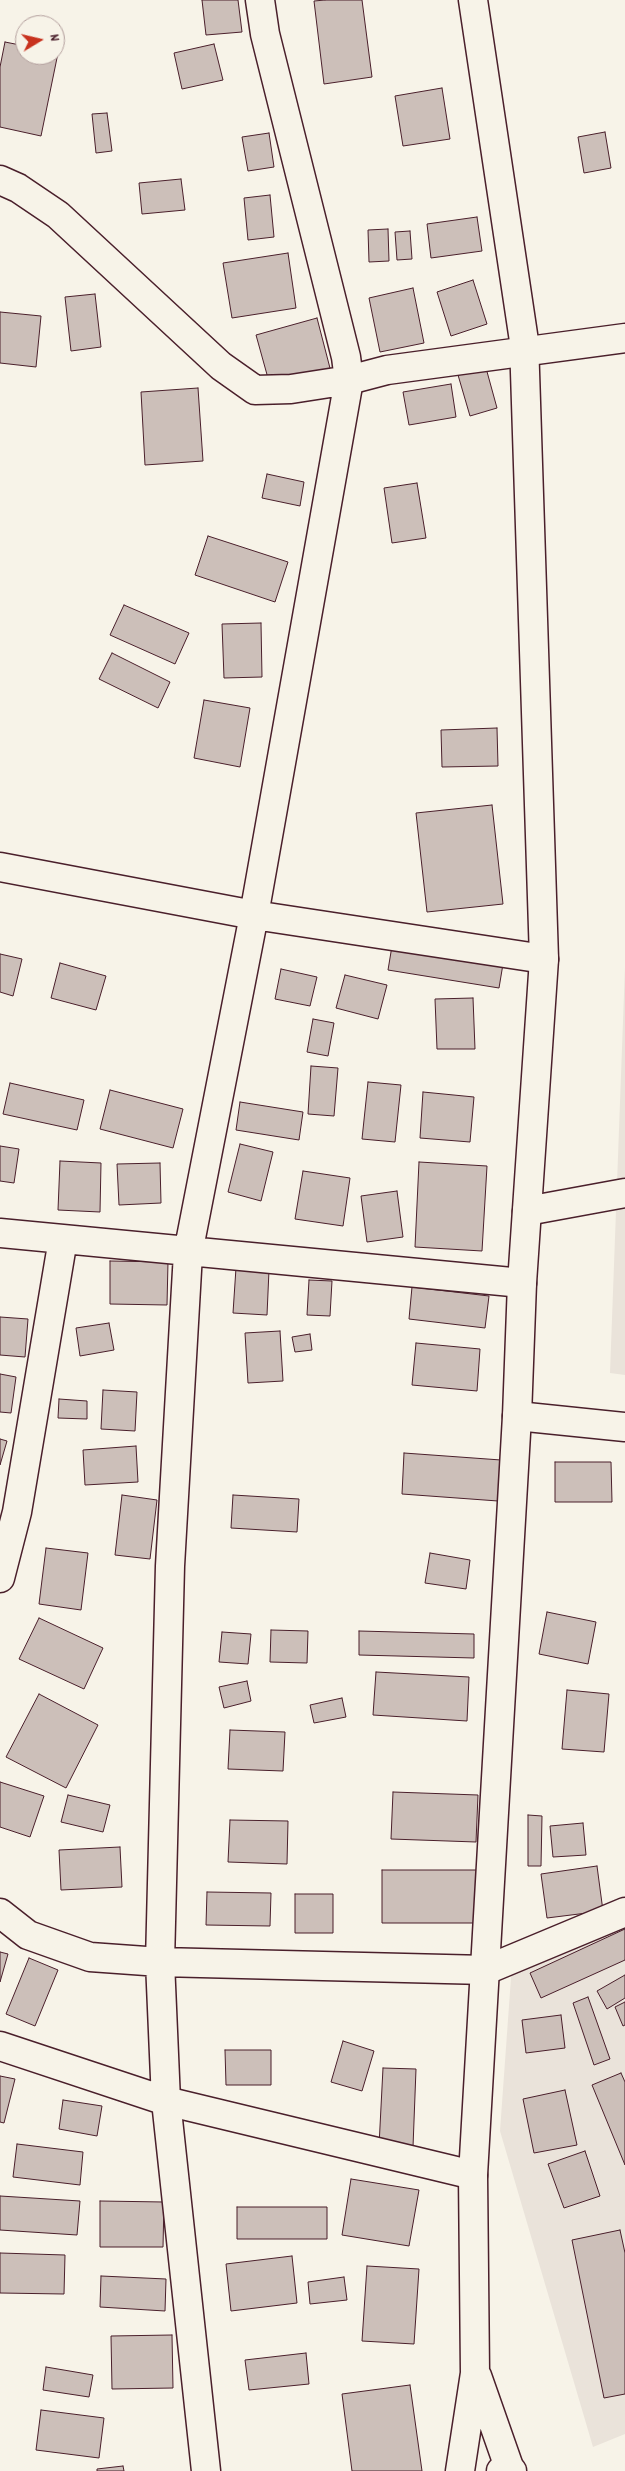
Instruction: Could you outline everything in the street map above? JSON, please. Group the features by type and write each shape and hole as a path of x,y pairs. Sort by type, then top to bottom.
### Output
{"street":[{"path":"206,2471 166,2101 160,1962 170,1566 188,1252 254,915 349,380 346,357 265,34 260,0"},
{"path":"460,2471 475,2372 474,2176 517,1416 522,1283 544,959 524,352 473,0"},
{"path":"0,180 18,188 58,215 222,366 255,390 291,389 349,380 387,370 625,338"},
{"path":"0,867 254,915 544,959"},
{"path":"527,1211 625,1193"},
{"path":"0,1233 522,1283"},
{"path":"0,1578 17,1512 63,1239"},
{"path":"517,1416 625,1427"},
{"path":"0,1913 28,1935 90,1957 160,1962 486,1970 625,1912"},
{"path":"0,2046 166,2101 474,2176"},
{"path":"475,2372 507,2471"}],"shaded area":[{"path":"625,967 625,1375 610,1373"},
{"path":"625,1913 625,2434 593,2447 500,2131 512,1964"}],"building":[{"path":"202,0 238,0 242,32 206,35"},
{"path":"362,0 372,77 324,84 314,1"},
{"path":"5,42 15,44 15,65 56,65 41,136 0,127 0,67"},
{"path":"214,44 223,80 182,89 174,53"},
{"path":"442,88 450,139 403,146 395,96"},
{"path":"107,113 112,151 96,153 92,114"},
{"path":"605,132 611,168 584,173 578,137"},
{"path":"269,133 274,167 248,171 242,137"},
{"path":"181,179 185,210 142,214 139,183"},
{"path":"270,195 274,237 248,240 244,198"},
{"path":"477,217 482,251 431,258 427,224"},
{"path":"388,229 389,261 369,262 368,230"},
{"path":"410,231 412,259 397,260 395,232"},
{"path":"288,253 296,308 232,318 223,263"},
{"path":"473,280 487,324 451,336 437,292"},
{"path":"413,288 424,343 380,352 369,298"},
{"path":"95,294 101,347 71,351 65,297"},
{"path":"0,312 41,316 36,367 0,363"},
{"path":"317,318 331,372 271,389 256,335"},
{"path":"486,368 497,408 470,416 458,375"},
{"path":"451,384 456,417 409,425 403,392"},
{"path":"198,388 203,461 145,465 141,392"},
{"path":"267,474 304,482 300,506 262,498"},
{"path":"417,483 426,538 392,543 384,488"},
{"path":"208,536 288,562 275,602 195,575"},
{"path":"124,605 189,633 175,664 110,635"},
{"path":"261,623 262,677 224,678 222,624"},
{"path":"112,653 170,682 158,708 99,679"},
{"path":"204,700 250,708 240,767 194,758"},
{"path":"497,728 498,766 442,767 441,730"},
{"path":"492,805 503,904 427,912 416,813"},
{"path":"392,946 503,964 499,988 388,970"},
{"path":"0,954 22,959 13,996 0,992"},
{"path":"60,963 106,976 96,1010 51,998"},
{"path":"281,969 317,977 310,1006 275,999"},
{"path":"345,975 387,985 378,1019 336,1008"},
{"path":"473,998 475,1049 437,1049 435,999"},
{"path":"313,1019 334,1023 328,1056 307,1052"},
{"path":"311,1066 338,1068 334,1116 308,1114"},
{"path":"368,1082 401,1085 395,1142 362,1139"},
{"path":"10,1083 84,1100 77,1130 3,1114"},
{"path":"110,1090 183,1109 173,1148 100,1129"},
{"path":"423,1092 474,1097 470,1142 420,1138"},
{"path":"240,1102 303,1112 299,1140 236,1130"},
{"path":"240,1144 273,1152 261,1201 228,1192"},
{"path":"0,1146 19,1149 14,1183 0,1181"},
{"path":"60,1161 101,1163 100,1212 58,1210"},
{"path":"419,1162 487,1166 482,1251 415,1247"},
{"path":"160,1163 161,1203 119,1205 117,1164"},
{"path":"303,1171 350,1178 343,1226 295,1219"},
{"path":"397,1191 403,1237 367,1242 361,1196"},
{"path":"110,1261 168,1262 167,1305 110,1304"},
{"path":"236,1268 269,1270 267,1315 233,1313"},
{"path":"309,1280 332,1281 330,1316 307,1315"},
{"path":"412,1287 489,1296 485,1328 409,1319"},
{"path":"0,1317 28,1319 25,1357 0,1355"},
{"path":"109,1323 114,1350 80,1356 76,1328"},
{"path":"280,1331 283,1381 248,1383 245,1333"},
{"path":"310,1334 312,1350 295,1352 292,1337"},
{"path":"416,1343 480,1349 477,1391 412,1385"},
{"path":"0,1374 16,1377 11,1413 0,1412"},
{"path":"103,1390 137,1392 135,1431 101,1429"},
{"path":"59,1399 87,1401 87,1419 58,1418"},
{"path":"0,1439 7,1441 0,1465"},
{"path":"136,1446 138,1482 85,1485 83,1450"},
{"path":"404,1453 501,1460 498,1501 402,1494"},
{"path":"555,1462 611,1462 612,1502 555,1502"},
{"path":"122,1495 157,1500 150,1559 115,1555"},
{"path":"233,1495 299,1499 297,1532 231,1528"},
{"path":"46,1548 88,1553 81,1610 39,1604"},
{"path":"430,1553 470,1560 466,1589 425,1583"},
{"path":"547,1612 596,1622 588,1664 539,1654"},
{"path":"39,1618 103,1648 84,1689 19,1659"},
{"path":"271,1630 308,1631 307,1663 270,1662"},
{"path":"359,1631 474,1634 474,1658 359,1655"},
{"path":"222,1632 251,1634 248,1664 219,1662"},
{"path":"376,1672 469,1677 467,1721 373,1715"},
{"path":"247,1681 251,1701 224,1708 219,1687"},
{"path":"567,1690 609,1694 604,1752 562,1749"},
{"path":"39,1694 98,1725 66,1788 6,1757"},
{"path":"342,1698 346,1717 314,1723 310,1705"},
{"path":"230,1730 285,1732 283,1771 228,1769"},
{"path":"0,1782 44,1796 30,1837 0,1827"},
{"path":"393,1792 478,1795 476,1842 391,1839"},
{"path":"68,1795 110,1805 103,1832 61,1822"},
{"path":"528,1815 542,1816 541,1866 528,1866"},
{"path":"230,1820 288,1821 287,1864 228,1862"},
{"path":"583,1823 586,1855 553,1857 550,1826"},
{"path":"120,1847 122,1887 61,1890 59,1850"},
{"path":"597,1866 603,1911 547,1918 541,1874"},
{"path":"382,1870 480,1870 480,1923 382,1923"},
{"path":"207,1892 271,1893 270,1926 206,1925"},
{"path":"295,1894 333,1894 333,1933 295,1933"},
{"path":"625,1929 625,1960 541,1998 530,1973"},
{"path":"0,1952 8,1954 0,1982"},
{"path":"29,1958 58,1970 35,2026 6,2014"},
{"path":"625,1975 625,1998 607,2009 597,1991"},
{"path":"588,1997 610,2059 594,2065 573,2003"},
{"path":"625,2002 625,2025 623,2026 615,2007"},
{"path":"561,2015 565,2048 526,2053 522,2020"},
{"path":"343,2041 374,2051 362,2091 331,2082"},
{"path":"225,2050 271,2050 271,2085 226,2085"},
{"path":"383,2068 416,2069 413,2147 379,2146"},
{"path":"621,2073 625,2082 625,2165 592,2085"},
{"path":"0,2076 15,2079 4,2123 0,2122"},
{"path":"565,2090 577,2145 534,2153 523,2099"},
{"path":"63,2100 102,2106 97,2136 59,2129"},
{"path":"17,2144 83,2152 80,2185 13,2177"},
{"path":"585,2151 600,2196 564,2208 548,2164"},
{"path":"351,2179 419,2190 409,2246 342,2235"},
{"path":"0,2196 80,2201 77,2235 0,2230"},
{"path":"100,2201 164,2202 163,2247 100,2247"},
{"path":"237,2207 327,2207 327,2239 237,2239"},
{"path":"620,2230 625,2253 625,2394 604,2398 572,2240"},
{"path":"0,2253 65,2255 64,2294 0,2293"},
{"path":"292,2256 297,2303 231,2311 226,2264"},
{"path":"367,2266 419,2269 414,2344 362,2341"},
{"path":"101,2276 166,2279 165,2311 100,2307"},
{"path":"344,2277 347,2300 310,2304 308,2282"},
{"path":"172,2335 173,2388 112,2389 111,2336"},
{"path":"306,2353 309,2384 249,2390 245,2360"},
{"path":"46,2367 93,2375 89,2397 43,2390"},
{"path":"410,2385 422,2471 352,2471 342,2394"},
{"path":"41,2410 104,2418 99,2458 36,2450"},
{"path":"123,2466 124,2471 97,2471 97,2469"}]}
